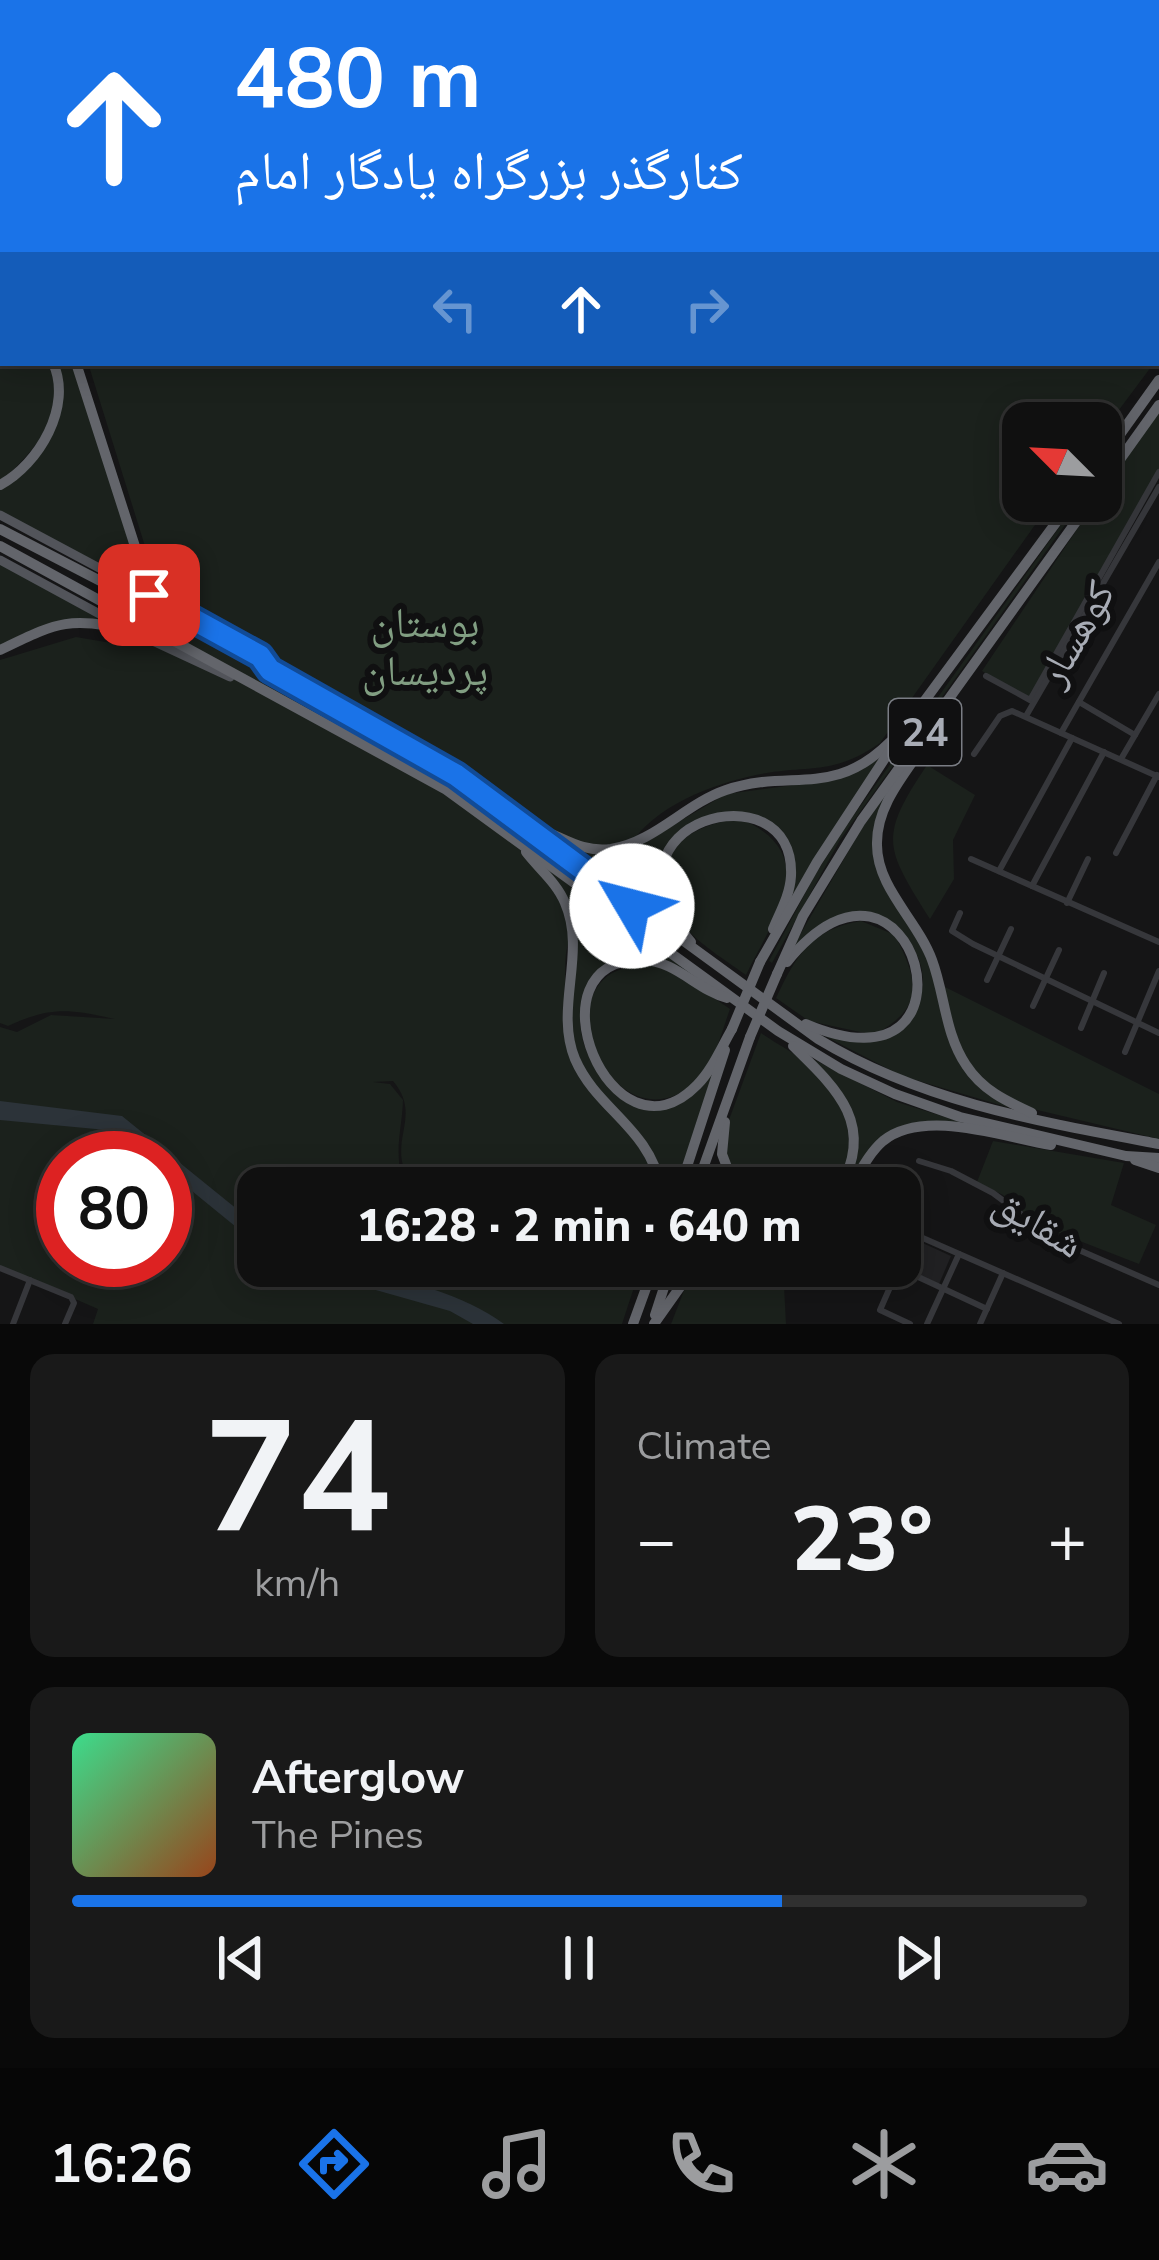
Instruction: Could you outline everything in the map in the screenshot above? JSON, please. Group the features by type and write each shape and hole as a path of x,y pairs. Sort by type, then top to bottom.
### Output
{"highway":[{"path":"0,485 29,461 53,422 59,388 54,366"},
{"path":"77,366 141,565 172,606"},
{"path":"1122,432 1159,380"},
{"path":"1122,457 1159,404"},
{"name":"24","path":"687,1167 732,1029 760,962 906,726 1057,522"},
{"name":"24","path":"703,1167 749,1037 803,916 845,845 1076,522"},
{"path":"0,529 428,757 850,1057 931,1093 1159,1144"},
{"path":"0,546 403,763 778,1031 841,1069 908,1100 960,1117 1159,1168"},
{"path":"0,650 68,621 129,630"},
{"path":"988,647 890,797 878,832 878,857 932,959 964,1063 993,1094 1046,1120"},
{"path":"524,824 584,849 623,846 727,790 851,772 906,726"},
{"path":"701,953 666,908 661,887 664,864 692,826 737,814 770,829 790,863 787,895 760,962"},
{"path":"516,840 561,893 572,923 567,1022 577,1064 644,1143 656,1167"},
{"path":"777,974 812,934 850,917 876,920 895,930 917,962 914,1005 902,1022 883,1035 844,1038 787,1016"},
{"path":"732,1029 695,1087 678,1099 647,1104 623,1094 602,1074 588,1046 584,1010 591,989 603,974 638,960 664,964 718,996 736,1000"},
{"path":"778,1031 834,1085 849,1113 854,1148 850,1167"},
{"path":"724,1167 722,1144 734,1077"},
{"path":"864,1167 878,1147 915,1126 934,1124 1057,1147 1094,1149"},
{"path":"1126,1156 1159,1158"},
{"path":"633,1324 646,1287"},
{"path":"653,1324 664,1287"},
{"path":"653,1324 679,1287"}],"main road":[{"path":"0,515 260,656 270,670"},
{"path":"0,560 129,630 236,680 257,683"}],"street":[{"path":"986,676 1030,700 1159,472"},
{"name":"کوهسار","path":"1026,716 1159,487"},
{"path":"1061,733 1159,562"},
{"path":"1121,759 1159,694"},
{"path":"1079,702 1135,736"},
{"path":"974,754 1003,713 1026,716 1158,776 1115,854"},
{"path":"999,871 1072,738"},
{"path":"1032,886 1104,752"},
{"path":"971,859 1159,942"},
{"path":"1067,903 1088,859"},
{"path":"960,913 952,931 1159,1033"},
{"path":"987,980 1011,929"},
{"path":"1033,1006 1058,950"},
{"path":"1125,1052 1159,971"},
{"path":"1081,1028 1104,973"},
{"name":"شقایق","path":"919,1161 951,1171 1003,1199 1056,1240 1159,1285"},
{"path":"921,1237 1119,1324"},
{"path":"927,1324 958,1254"},
{"path":"0,1268 74,1299 65,1324"},
{"path":"980,1324 1003,1273"},
{"path":"921,1278 987,1309"},
{"path":"13,1324 30,1280"},
{"path":"890,1287 880,1310 910,1324"}],"shaded area":[{"path":"0,1101 122,1116 141,1131 117,1131 0,1120"},
{"path":"192,1173 237,1209 237,1228 192,1191"},
{"path":"921,1242 951,1256 939,1284 921,1276"},
{"path":"365,1287 425,1287 458,1298 504,1324 473,1324 450,1311"}],"green space":[{"path":"0,366 51,366 52,415 36,444 0,483"},
{"name":"بوستان پردیسان","path":"57,366 74,366 135,556 149,584 153,572 89,366 1152,366 1122,406 1122,402 1002,402 1002,522 1037,522 880,743 833,765 756,775 702,791 653,819 629,846 641,844 726,794 839,779 879,759 780,920 792,865 780,831 752,815 718,814 685,828 662,855 659,891 683,936 607,881 594,901 720,994 663,962 633,958 603,971 584,997 581,1028 590,1059 609,1085 635,1102 664,1106 693,1092 719,1055 682,1167 658,1167 636,1131 596,1086 575,1050 570,1005 575,930 566,955 564,1004 571,1056 585,1082 631,1135 650,1167 403,1167 405,1106 402,1094 393,1081 373,1082 390,1084 403,1100 400,1167 237,1167 237,1287 634,1287 622,1324 93,1324 98,1309 48,1287 192,1287 192,1131 36,1131 36,1282 0,1266 0,1027 17,1032 51,1015 115,1019 60,1011 8,1026 0,1023 0,660 76,637 129,646 147,590 0,512 0,488 29,466 57,417 61,381"},
{"path":"1159,412 1159,472 1034,703 982,671 1082,522 1122,522 1122,464"},
{"path":"1067,522 840,840 772,963 815,875"},
{"path":"0,564 119,626 71,620 0,647"},
{"path":"907,764 886,799 875,864 929,959 958,1060 1024,1112 902,1076 815,1031 849,1041 878,1038 901,1026 916,1008 923,985 919,961 906,939 880,921 867,916 842,917 820,927 790,952 862,828"},
{"path":"927,765 975,795 953,840 954,879 930,919 904,875 893,842 900,810"},
{"path":"739,818 765,833 780,849 786,868 779,908 746,975 681,923 671,908 667,887 671,857 686,837"},
{"path":"861,921 895,935 912,979 910,1003 874,1035 809,1021 776,998 808,946 830,930"},
{"path":"647,963 680,975 730,1009 714,1054 699,1078 674,1096 649,1099 627,1090 608,1073 595,1051 589,1025 591,1001 603,980 618,970"},
{"path":"943,986 1159,1094 1159,1139 1033,1109 991,1089 962,1054"},
{"path":"761,1033 803,1060 834,1091 846,1118 847,1161 845,1167 729,1167 726,1128"},
{"path":"807,1056 897,1102 977,1127 941,1123 896,1129 864,1167 849,1167 851,1115 825,1073"},
{"path":"993,1141 1124,1163 1111,1205 1156,1225 1139,1264 1041,1226 1003,1195 977,1182"},
{"path":"685,1287 784,1287 786,1324 671,1324"}],"route":[{"path":"149,595 456,775 632,906"}]}
